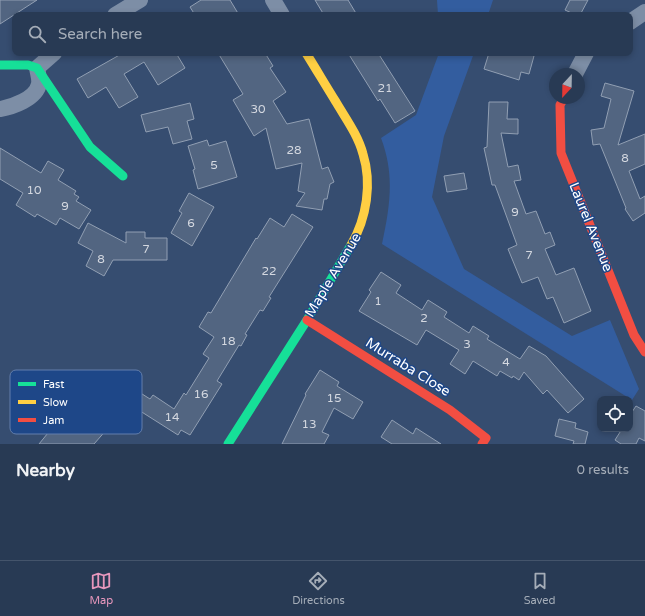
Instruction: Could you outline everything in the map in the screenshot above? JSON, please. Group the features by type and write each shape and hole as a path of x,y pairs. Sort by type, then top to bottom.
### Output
{"street":[{"path":"120,12 140,0"},
{"path":"273,0 280,12"},
{"path":"633,20 645,12"},
{"path":"37,68 50,56"},
{"name":"Maple Avenue","path":"228,444 307,320 361,227 366,202 367,186 365,165 360,143 308,56"},
{"path":"578,68 584,56"},
{"path":"0,65 28,65 37,68 90,147 123,176"},
{"path":"0,109 8,108 29,98 35,92 39,86 37,68"},
{"name":"Laurel Avenue","path":"561,104 561,153 634,335 645,352"},
{"name":"Murraba Close","path":"307,320 450,410 486,438 482,444"}],"shaded area":[{"path":"437,0 493,0 489,12 438,12"},
{"path":"438,56 473,56 444,136 432,197 464,269 572,336 610,320 639,389 633,398 633,396 626,396 382,244 389,204 390,178 381,138 416,115"}],"building":[{"path":"0,0 37,0 18,12 12,12 12,16 0,24"},
{"path":"201,0 230,0 237,12 193,12 190,7"},
{"path":"315,0 348,0 355,12 322,12"},
{"path":"570,0 588,0 582,12 569,12 565,10"},
{"path":"118,56 178,56 185,68 158,85 144,62 124,74 138,97 119,108 106,87 88,98 77,79"},
{"path":"220,56 267,56 273,66 270,68 286,92 273,101 287,124 309,119 322,169 328,167 334,182 330,184 327,199 324,199 322,210 296,206 305,193 298,191 302,163 276,169 266,128 254,136 233,100 243,94"},
{"path":"350,56 380,56 415,111 395,123 380,99 378,101"},
{"path":"488,56 534,56 529,74 521,72 519,80 484,69"},
{"path":"605,83 634,91 618,145 645,134 645,164 629,171 640,199 645,196 645,213 633,221 625,209 626,208 600,144 593,145 591,130 604,128 611,99 601,96"},
{"path":"489,102 508,102 507,119 518,119 518,134 501,133 508,167 518,165 521,180 514,181 526,214 536,211 545,234 550,232 555,245 545,249 556,275 574,268 591,311 564,323 553,297 547,299 538,277 522,283 508,249 517,245 495,185 492,185 484,148 487,147"},
{"path":"190,103 194,119 187,121 192,139 173,144 168,127 146,132 141,115"},
{"path":"207,140 209,146 226,141 237,177 198,189 193,170 195,169 188,146"},
{"path":"0,148 41,173 48,161 64,170 58,180 76,191 74,194 79,197 76,201 91,210 79,229 60,218 56,225 37,214 35,217 16,205 23,193 0,179"},
{"path":"464,173 467,189 447,192 444,176"},
{"path":"189,193 214,207 192,246 171,233 182,213 179,211"},
{"path":"292,214 313,227 269,297 271,298 263,311 260,310 245,334 247,335 241,346 239,345 217,381 222,384 190,435 181,430 178,435 142,412 142,394 150,399 153,395 174,409 184,393 186,395 209,358 203,354 214,337 199,327 208,312 211,313 256,238 257,239 270,218 284,227"},
{"path":"88,223 126,243 126,232 145,232 145,238 167,238 167,260 113,260 104,276 86,266 93,251 78,243"},
{"path":"381,272 401,285 396,293 422,310 428,300 447,312 444,317 469,333 473,326 489,336 487,339 520,359 529,346 546,356 584,399 568,413 547,390 543,394 524,372 519,380 500,371 497,376 473,361 465,374 450,364 459,350 426,330 417,345 359,311 371,292 369,290"},
{"path":"320,370 339,382 337,386 363,402 353,419 334,408 322,432 329,435 324,444 282,444 306,395 305,394"},
{"path":"636,406 645,411 645,441 639,438 636,444 621,444 615,440 620,432 633,432 633,410"},
{"path":"559,419 576,423 575,428 588,432 585,444 573,444 574,441 555,436"},
{"path":"392,420 413,434 416,428 441,444 392,444 381,437"},
{"path":"47,434 103,434 94,444 39,444"}],"traffic: fast":[{"path":"0,65 28,65 37,68 90,147 123,176"},
{"path":"228,444 307,320 351,245"}],"traffic: slow":[{"path":"308,56 355,134 361,147 366,165 367,188 364,212 361,223 351,245"}],"traffic: jam":[{"path":"561,104 561,153 634,335 645,352"},
{"path":"307,320 450,410 486,438 482,444"}]}
